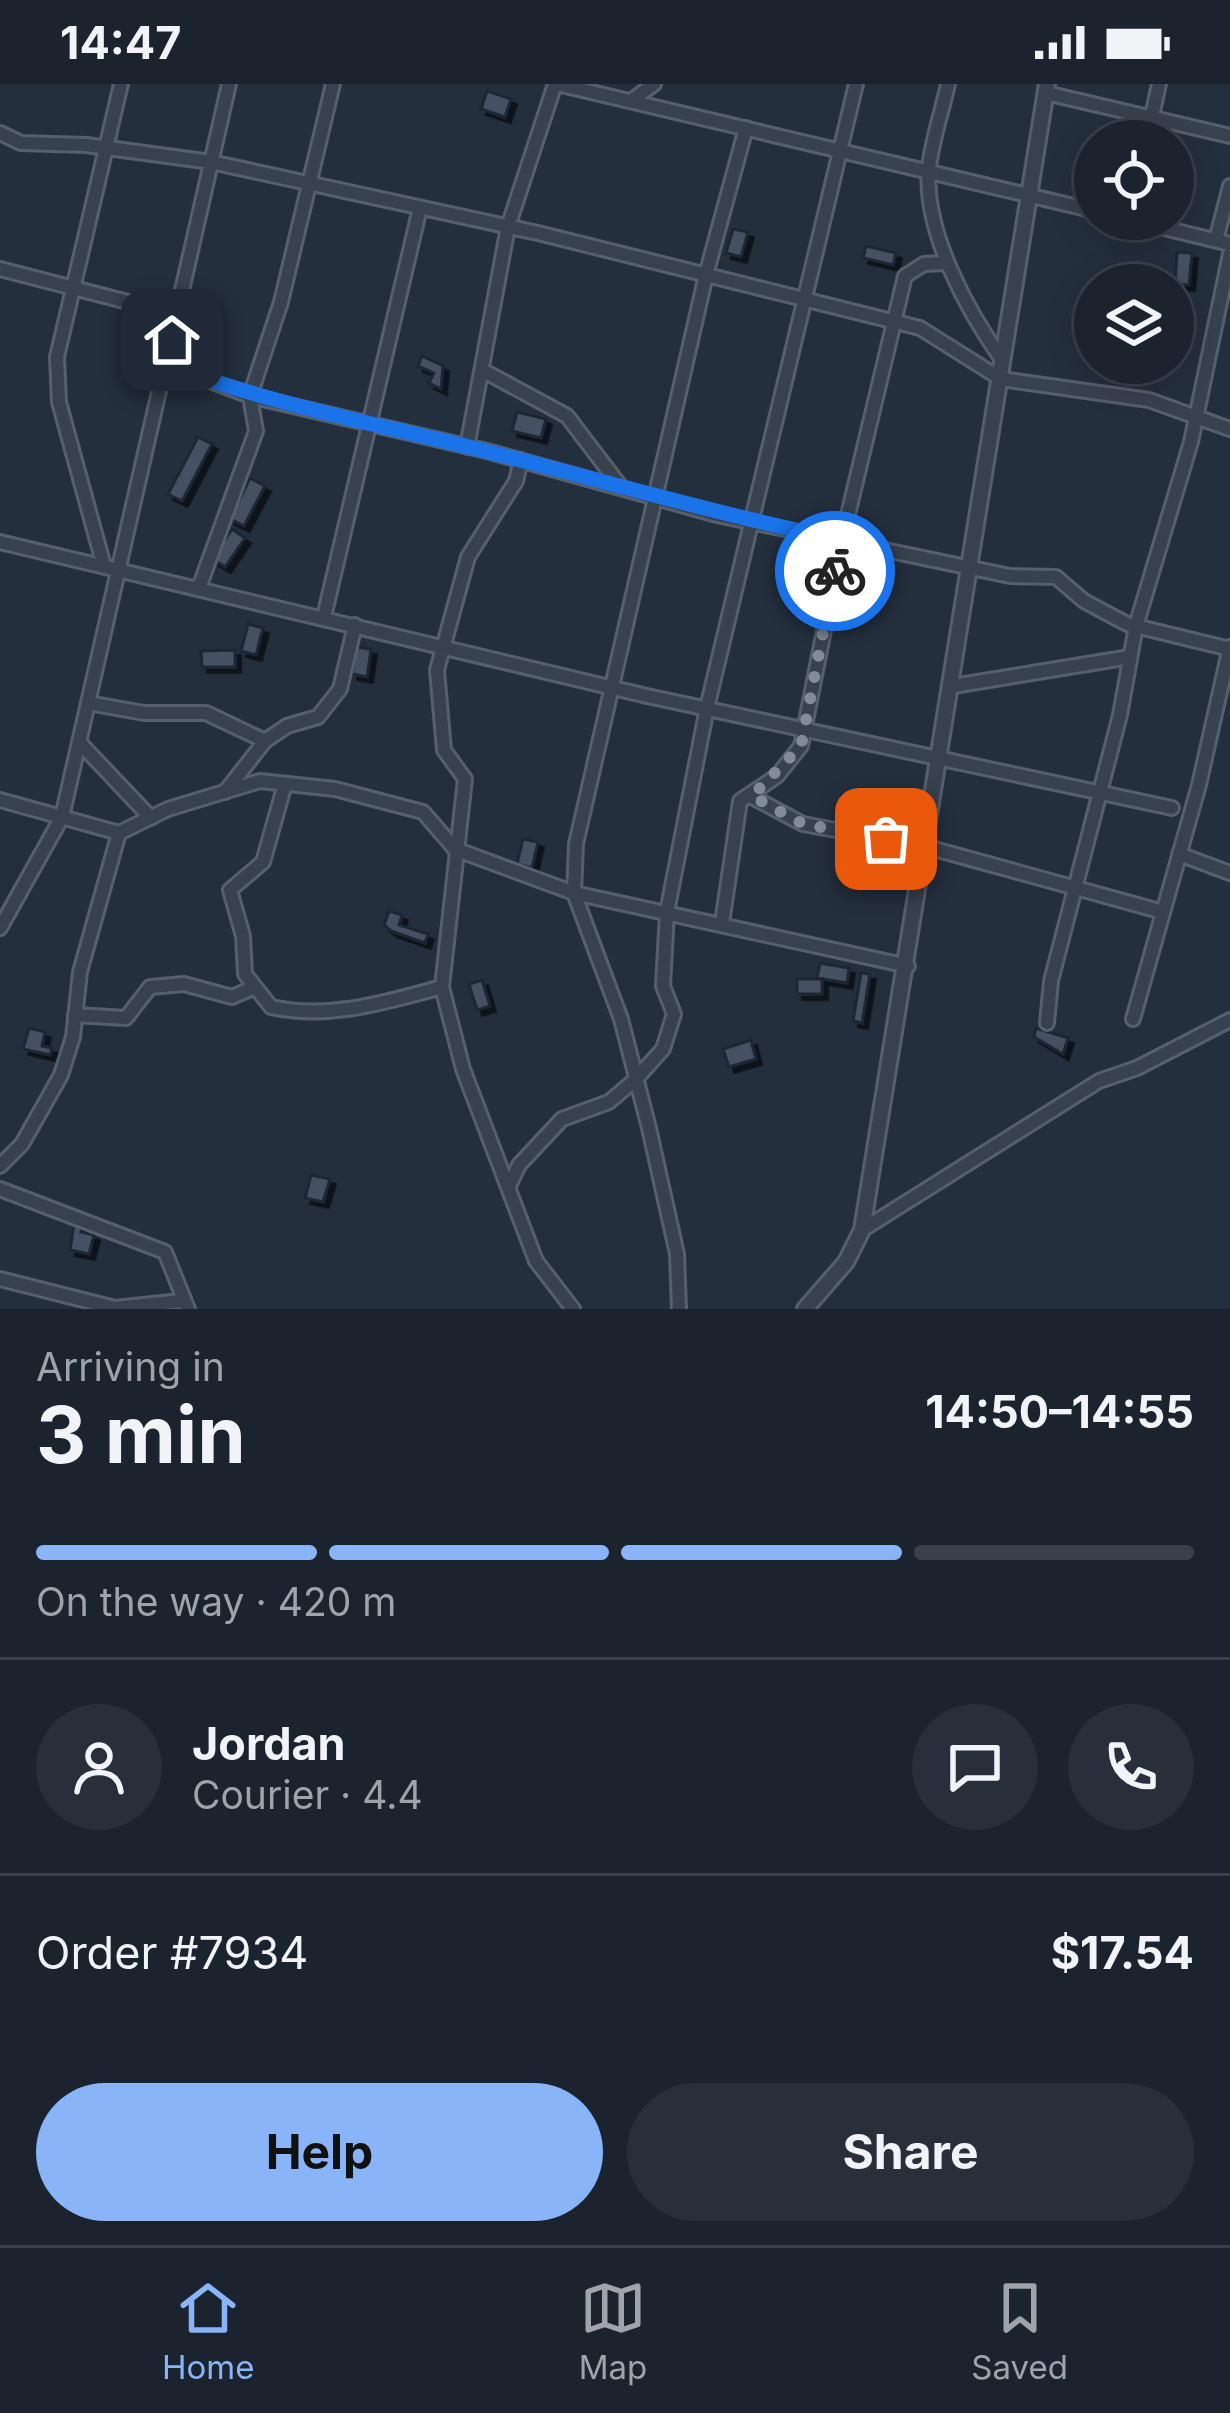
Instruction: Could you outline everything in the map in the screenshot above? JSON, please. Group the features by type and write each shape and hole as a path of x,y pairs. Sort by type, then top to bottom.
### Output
{"street":[{"path":"112,568 58,402 56,357 121,84"},
{"path":"0,928 62,817 112,568 178,315 229,84"},
{"path":"200,589 256,431 250,396 333,84"},
{"path":"467,447 508,227 556,84 1074,206"},
{"path":"631,101 654,84"},
{"path":"509,1186 519,1165 562,1119 609,1102 663,1049 674,1014 663,986 667,912 707,708 856,84"},
{"path":"948,84 928,171 947,263 969,312 1004,362"},
{"path":"1152,116 1159,84"},
{"path":"805,1309 846,1262 862,1230 1047,89 1230,136"},
{"path":"679,1309 677,1254 622,1019 574,893 576,844 616,688 706,275 746,128"},
{"path":"0,133 21,143 107,147 211,162 508,227 920,328 1001,379 1149,400 1230,429"},
{"path":"1223,242 1230,186"},
{"path":"324,617 420,208"},
{"path":"1047,1023 1051,981 1100,792 1136,626 1191,442 1192,419 1230,254"},
{"path":"722,923 740,801 752,796 789,761 805,729 842,540 905,276 924,264 947,263"},
{"path":"0,269 178,315"},
{"path":"165,364 250,396 520,460 751,522 971,568 1056,578 1084,601 1136,626 1230,648 1132,1019"},
{"path":"482,370 568,416 622,488"},
{"path":"520,460 515,481 468,557 437,670 444,750 465,779 442,987 463,1069 536,1261 573,1309"},
{"path":"0,542 616,688 1172,808"},
{"path":"225,791 265,741 287,726 318,717 340,689 355,625"},
{"path":"953,686 1130,658"},
{"path":"88,703 144,713 206,713 265,741"},
{"path":"79,742 151,818"},
{"path":"0,800 119,833 260,781 335,789 423,812 455,849 574,893 908,966"},
{"path":"286,784 263,862 230,890 243,936 245,974 271,1007 300,1014 363,1008 442,987"},
{"path":"752,796 803,824 927,847 1162,912"},
{"path":"0,1166 22,1144 61,1075 80,972 119,833"},
{"path":"1179,854 1230,874"},
{"path":"75,1015 126,1018 150,987 184,984 232,997 255,987"},
{"path":"862,1230 1099,1081 1229,1018"},
{"path":"0,1190 165,1252 184,1305 116,1308 0,1279"}],"building":[{"path":"487,91 511,99 505,117 481,109"},
{"path":"733,229 748,232 741,257 726,253"},
{"path":"866,246 896,253 893,265 863,258"},
{"path":"1177,252 1192,253 1191,264 1176,264"},
{"path":"422,356 443,366 441,389 429,383 434,373 418,366"},
{"path":"517,412 546,419 541,438 512,431"},
{"path":"198,437 212,444 182,501 168,494"},
{"path":"250,478 265,486 244,526 230,519"},
{"path":"232,529 245,538 225,567 212,559"},
{"path":"248,624 263,628 256,655 241,651"},
{"path":"356,647 371,649 367,677 352,674"},
{"path":"235,650 235,667 202,667 201,651"},
{"path":"523,839 538,842 532,868 517,864"},
{"path":"389,911 402,915 399,925 428,934 425,943 384,925"},
{"path":"820,963 849,968 847,983 817,978"},
{"path":"861,973 870,974 862,1023 853,1021"},
{"path":"797,979 822,979 822,994 797,994"},
{"path":"482,980 490,1006 477,1010 469,984"},
{"path":"29,1028 45,1032 42,1046 52,1048 50,1055 23,1049"},
{"path":"1036,1028 1068,1038 1063,1054 1034,1037"},
{"path":"751,1040 756,1059 729,1067 723,1049"},
{"path":"311,1175 330,1179 323,1202 305,1198"},
{"path":"75,1218 84,1220 81,1232 94,1235 89,1254 70,1250"}],"way so far":[{"path":"835,571 801,746 777,776 752,796 803,824 886,839"}],"route":[{"path":"172,340 165,364 250,396 487,451 717,514 842,540 835,571"}]}
